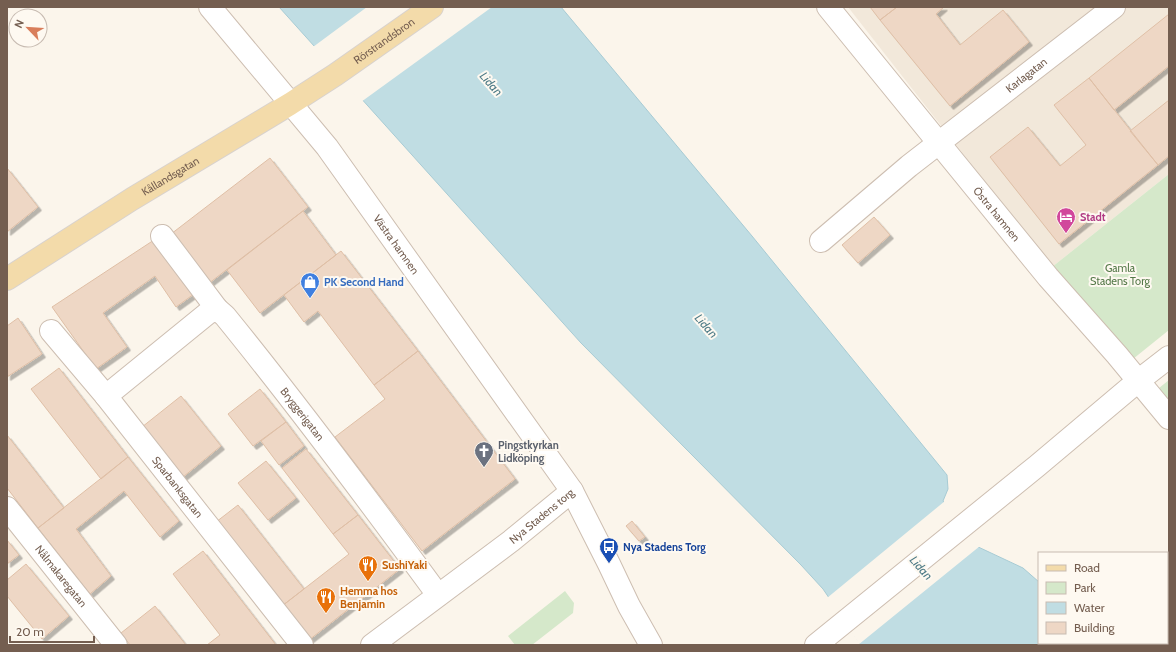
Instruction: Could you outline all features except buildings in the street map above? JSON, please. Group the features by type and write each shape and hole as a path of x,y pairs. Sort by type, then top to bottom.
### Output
{"main road":[{"name":"Rörstrandsbron","path":"335,75 432,7"},
{"name":"Kållandsgatan","path":"7,279 335,75"}],"street":[{"name":"Västra hamnen","path":"210,7 338,162 572,491"},
{"name":"Östra hamnen","path":"828,7 1048,277 1117,355 1169,418"},
{"name":"Karlagatan","path":"821,241 909,166 1114,7"},
{"name":"Bryggerigatan","path":"162,236 217,309 225,316 271,372 334,453 438,595"},
{"path":"106,396 208,313 217,309"},
{"name":"Sparbanksgatan","path":"51,331 106,396 302,645"},
{"path":"816,645 1169,357"},
{"name":"Nya Stadens torg","path":"372,645 511,541 572,491 609,564 628,606 651,645"},
{"name":"Nålmakaregatan","path":"7,508 116,645"}],"shaded area":[{"path":"848,7 1169,7 1169,174 1052,267"}],"green space":[{"name":"Gamla Stadens Torg","path":"1169,174 1169,330 1128,363 1052,267"},
{"path":"1169,380 1169,412 1154,392"},
{"path":"565,591 574,603 573,613 532,645 515,645 508,636"}],"water":[{"name":"Lidan","path":"279,7 561,7 752,236 947,475 948,489 943,501 974,545 1023,568 1038,581 1038,644 1103,645 860,645 823,589 801,565 581,343"}],"pier":[{"path":"367,7 492,7 361,102 313,47"},
{"path":"945,501 975,544 980,546 858,645 858,642 827,598"}],"place":[{"name":"Stadt","path":"1066,234"},
{"name":"PK Second Hand","path":"310,299"},
{"name":"Pingstkyrkan Lidköping","path":"484,468"},
{"name":"Nya Stadens Torg","path":"609,564"},
{"name":"SushiYaki","path":"368,582"},
{"name":"Hemma hos Benjamin","path":"326,614"}]}
